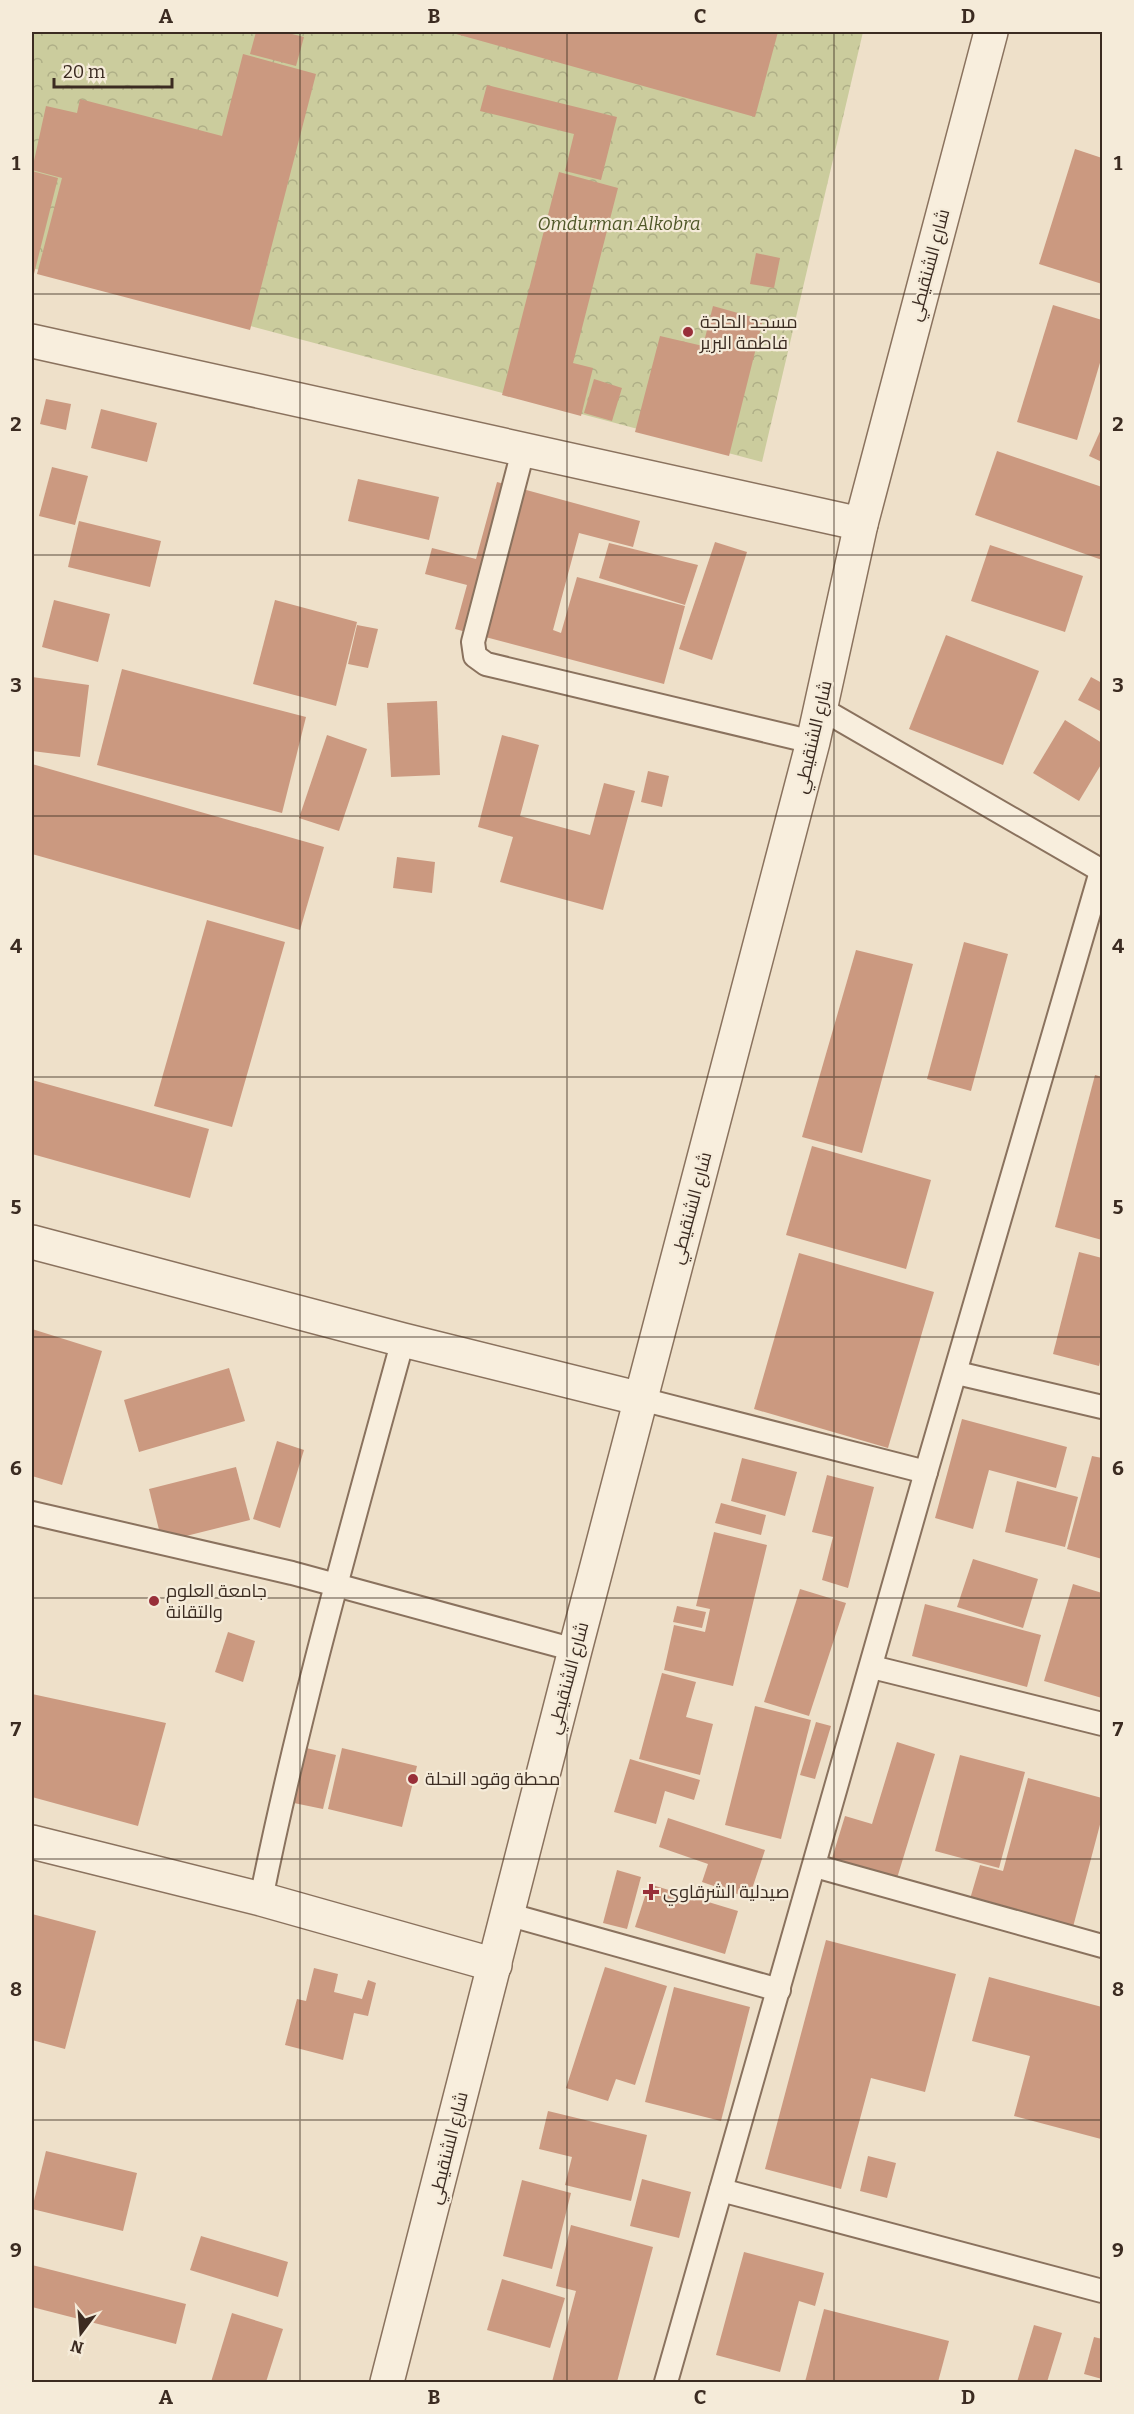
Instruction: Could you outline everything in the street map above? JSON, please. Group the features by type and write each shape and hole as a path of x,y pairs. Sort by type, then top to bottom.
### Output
{"street":[{"name":"شارع الشنقيطي","path":"387,2382 575,1650 813,742 861,524 991,32"},
{"path":"32,341 861,524"},
{"path":"32,1242 402,1340 641,1399"},
{"path":"32,1842 261,1899 495,1965"}],"lane":[{"path":"523,451 473,642 475,656 486,664 813,742"},
{"path":"666,2382 926,1472 957,1373 1102,870 820,708"},
{"path":"261,1899 272,1843 336,1585 402,1340"},
{"path":"957,1373 1102,1407"},
{"path":"641,1399 926,1472"},
{"path":"32,1513 336,1585 575,1650"},
{"path":"872,1667 1102,1724"},
{"path":"815,1866 1102,1946"},
{"path":"507,1914 779,1990"},
{"path":"721,2190 1102,2291"}],"green space":[{"name":"Omdurman Alkobra","path":"32,32 863,32 762,462 32,268"}],"building":[{"path":"256,32 284,32 304,37 296,66 250,54"},
{"path":"449,32 778,32 755,117"},
{"path":"243,54 316,74 250,330 37,274 62,178 32,170 46,106 77,113 80,99 222,136"},
{"path":"487,85 617,117 601,180 565,171 574,134 480,111"},
{"path":"1075,149 1102,158 1102,284 1039,264"},
{"path":"32,171 58,178 32,282"},
{"path":"559,172 618,188 573,363 593,368 581,416 502,395"},
{"path":"756,253 780,258 774,288 750,284"},
{"path":"1053,305 1102,320 1102,356 1077,440 1017,422"},
{"path":"713,306 763,320 729,456 635,432 660,336 703,346"},
{"path":"594,379 622,388 612,421 584,413"},
{"path":"46,399 71,404 66,430 40,424"},
{"path":"101,409 157,423 147,462 91,448"},
{"path":"1102,427 1102,462 1089,456"},
{"path":"997,451 1102,487 1102,560 975,515"},
{"path":"52,467 88,476 75,525 39,516"},
{"path":"358,479 439,497 429,540 348,521"},
{"path":"497,482 640,521 633,547 579,533 553,630 561,633 577,577 685,606 664,684 455,629 467,585 425,574 432,548 476,559"},
{"path":"79,521 161,541 150,587 68,567"},
{"path":"715,542 747,552 712,660 679,649"},
{"path":"609,543 698,565 685,605 599,578"},
{"path":"990,545 1083,576 1065,632 971,601"},
{"path":"54,600 110,614 98,662 42,647"},
{"path":"275,600 357,622 336,706 253,684"},
{"path":"357,625 378,629 368,668 348,664"},
{"path":"946,635 1039,671 1003,765 909,729"},
{"path":"122,669 306,717 282,813 97,765"},
{"path":"32,677 89,685 80,757 32,751"},
{"path":"1091,677 1102,683 1102,712 1078,700"},
{"path":"437,701 440,775 391,777 387,703"},
{"path":"1065,720 1102,743 1102,763 1079,801 1033,773"},
{"path":"327,735 367,749 339,831 299,818"},
{"path":"502,735 539,745 520,816 590,835 604,783 635,791 603,910 500,882 513,837 478,827"},
{"path":"32,764 324,847 300,930 32,854"},
{"path":"648,771 669,776 662,807 641,802"},
{"path":"397,857 435,862 432,893 393,888"},
{"path":"207,920 285,942 232,1127 154,1106"},
{"path":"964,942 1008,954 971,1091 927,1079"},
{"path":"856,950 913,964 862,1153 802,1137"},
{"path":"1095,1075 1102,1077 1102,1240 1055,1227"},
{"path":"32,1080 209,1129 190,1198 32,1154"},
{"path":"812,1146 931,1180 906,1269 786,1235"},
{"path":"1079,1252 1102,1258 1102,1354 1099,1366 1053,1354"},
{"path":"799,1253 934,1292 888,1448 754,1409"},
{"path":"32,1329 102,1351 62,1485 32,1476"},
{"path":"229,1368 245,1421 139,1452 124,1400"},
{"path":"962,1419 1067,1447 1056,1488 989,1470 973,1529 935,1518"},
{"path":"277,1441 304,1450 280,1528 253,1519"},
{"path":"1092,1456 1102,1458 1102,1559 1067,1549"},
{"path":"742,1458 797,1472 785,1516 731,1501"},
{"path":"236,1467 250,1520 162,1542 149,1489"},
{"path":"827,1475 874,1487 848,1588 822,1580 833,1537 812,1532"},
{"path":"1017,1481 1078,1497 1065,1547 1005,1532"},
{"path":"721,1503 766,1515 761,1535 715,1523"},
{"path":"714,1532 767,1545 733,1686 664,1670 674,1625 705,1632 710,1609 696,1606"},
{"path":"973,1559 1038,1579 1023,1628 957,1607"},
{"path":"1073,1584 1102,1593 1102,1698 1044,1681"},
{"path":"800,1589 846,1603 809,1716 764,1702"},
{"path":"925,1604 1041,1635 1027,1687 912,1656"},
{"path":"677,1606 706,1612 702,1628 673,1622"},
{"path":"228,1632 255,1641 243,1682 215,1672"},
{"path":"662,1673 696,1682 686,1717 713,1724 700,1775 639,1759"},
{"path":"32,1694 166,1723 138,1826 32,1797"},
{"path":"755,1706 811,1720 781,1839 725,1825"},
{"path":"816,1722 831,1726 815,1779 800,1775"},
{"path":"897,1742 935,1754 894,1888 829,1868 845,1816 872,1824"},
{"path":"302,1747 336,1755 323,1809 289,1802"},
{"path":"342,1748 417,1766 402,1827 328,1809"},
{"path":"960,1755 1025,1772 999,1868 935,1851"},
{"path":"630,1759 700,1780 694,1800 665,1791 656,1824 614,1812"},
{"path":"1028,1778 1102,1798 1102,1817 1073,1927 970,1899 980,1865 1003,1871"},
{"path":"668,1818 765,1850 749,1898 702,1882 708,1864 659,1847"},
{"path":"617,1870 641,1877 627,1929 603,1923"},
{"path":"649,1884 738,1911 725,1954 635,1927"},
{"path":"32,1914 96,1931 65,2049 32,2040"},
{"path":"826,1940 956,1974 925,2092 871,2078 841,2189 765,2169"},
{"path":"605,1967 667,1986 635,2085 616,2079 608,2101 566,2088"},
{"path":"314,1968 338,1974 334,1992 362,1999 368,1980 376,1983 368,2016 354,2013 343,2060 285,2045 297,1999 306,2001"},
{"path":"989,1977 1102,2007 1101,2139 1014,2116 1030,2056 972,2041"},
{"path":"674,1987 750,2007 721,2121 645,2102"},
{"path":"548,2111 647,2135 631,2201 565,2185 572,2157 539,2149"},
{"path":"46,2151 137,2173 123,2231 32,2209"},
{"path":"868,2156 896,2163 887,2198 860,2191"},
{"path":"642,2179 691,2192 679,2238 630,2226"},
{"path":"522,2180 571,2193 552,2269 503,2256"},
{"path":"571,2225 653,2247 617,2382 552,2382 576,2291 556,2286"},
{"path":"201,2236 288,2262 278,2297 190,2270"},
{"path":"744,2252 824,2273 815,2306 799,2301 780,2372 716,2355"},
{"path":"32,2265 186,2304 176,2344 32,2307"},
{"path":"502,2279 565,2298 550,2348 487,2330"},
{"path":"824,2309 949,2341 938,2382 805,2382"},
{"path":"232,2313 283,2329 266,2382 211,2382"},
{"path":"1034,2325 1062,2333 1047,2382 1017,2382"},
{"path":"1094,2337 1102,2339 1102,2379 1084,2374"}],"place":[{"name":"مسجد الحاجة فاطمة البرير","path":"688,332"},
{"name":"جامعة العلوم والتقانة","path":"154,1601"},
{"name":"محطة وقود النحلة","path":"413,1779"},
{"name":"صيدلية الشرقاوي","path":"651,1892"}]}
